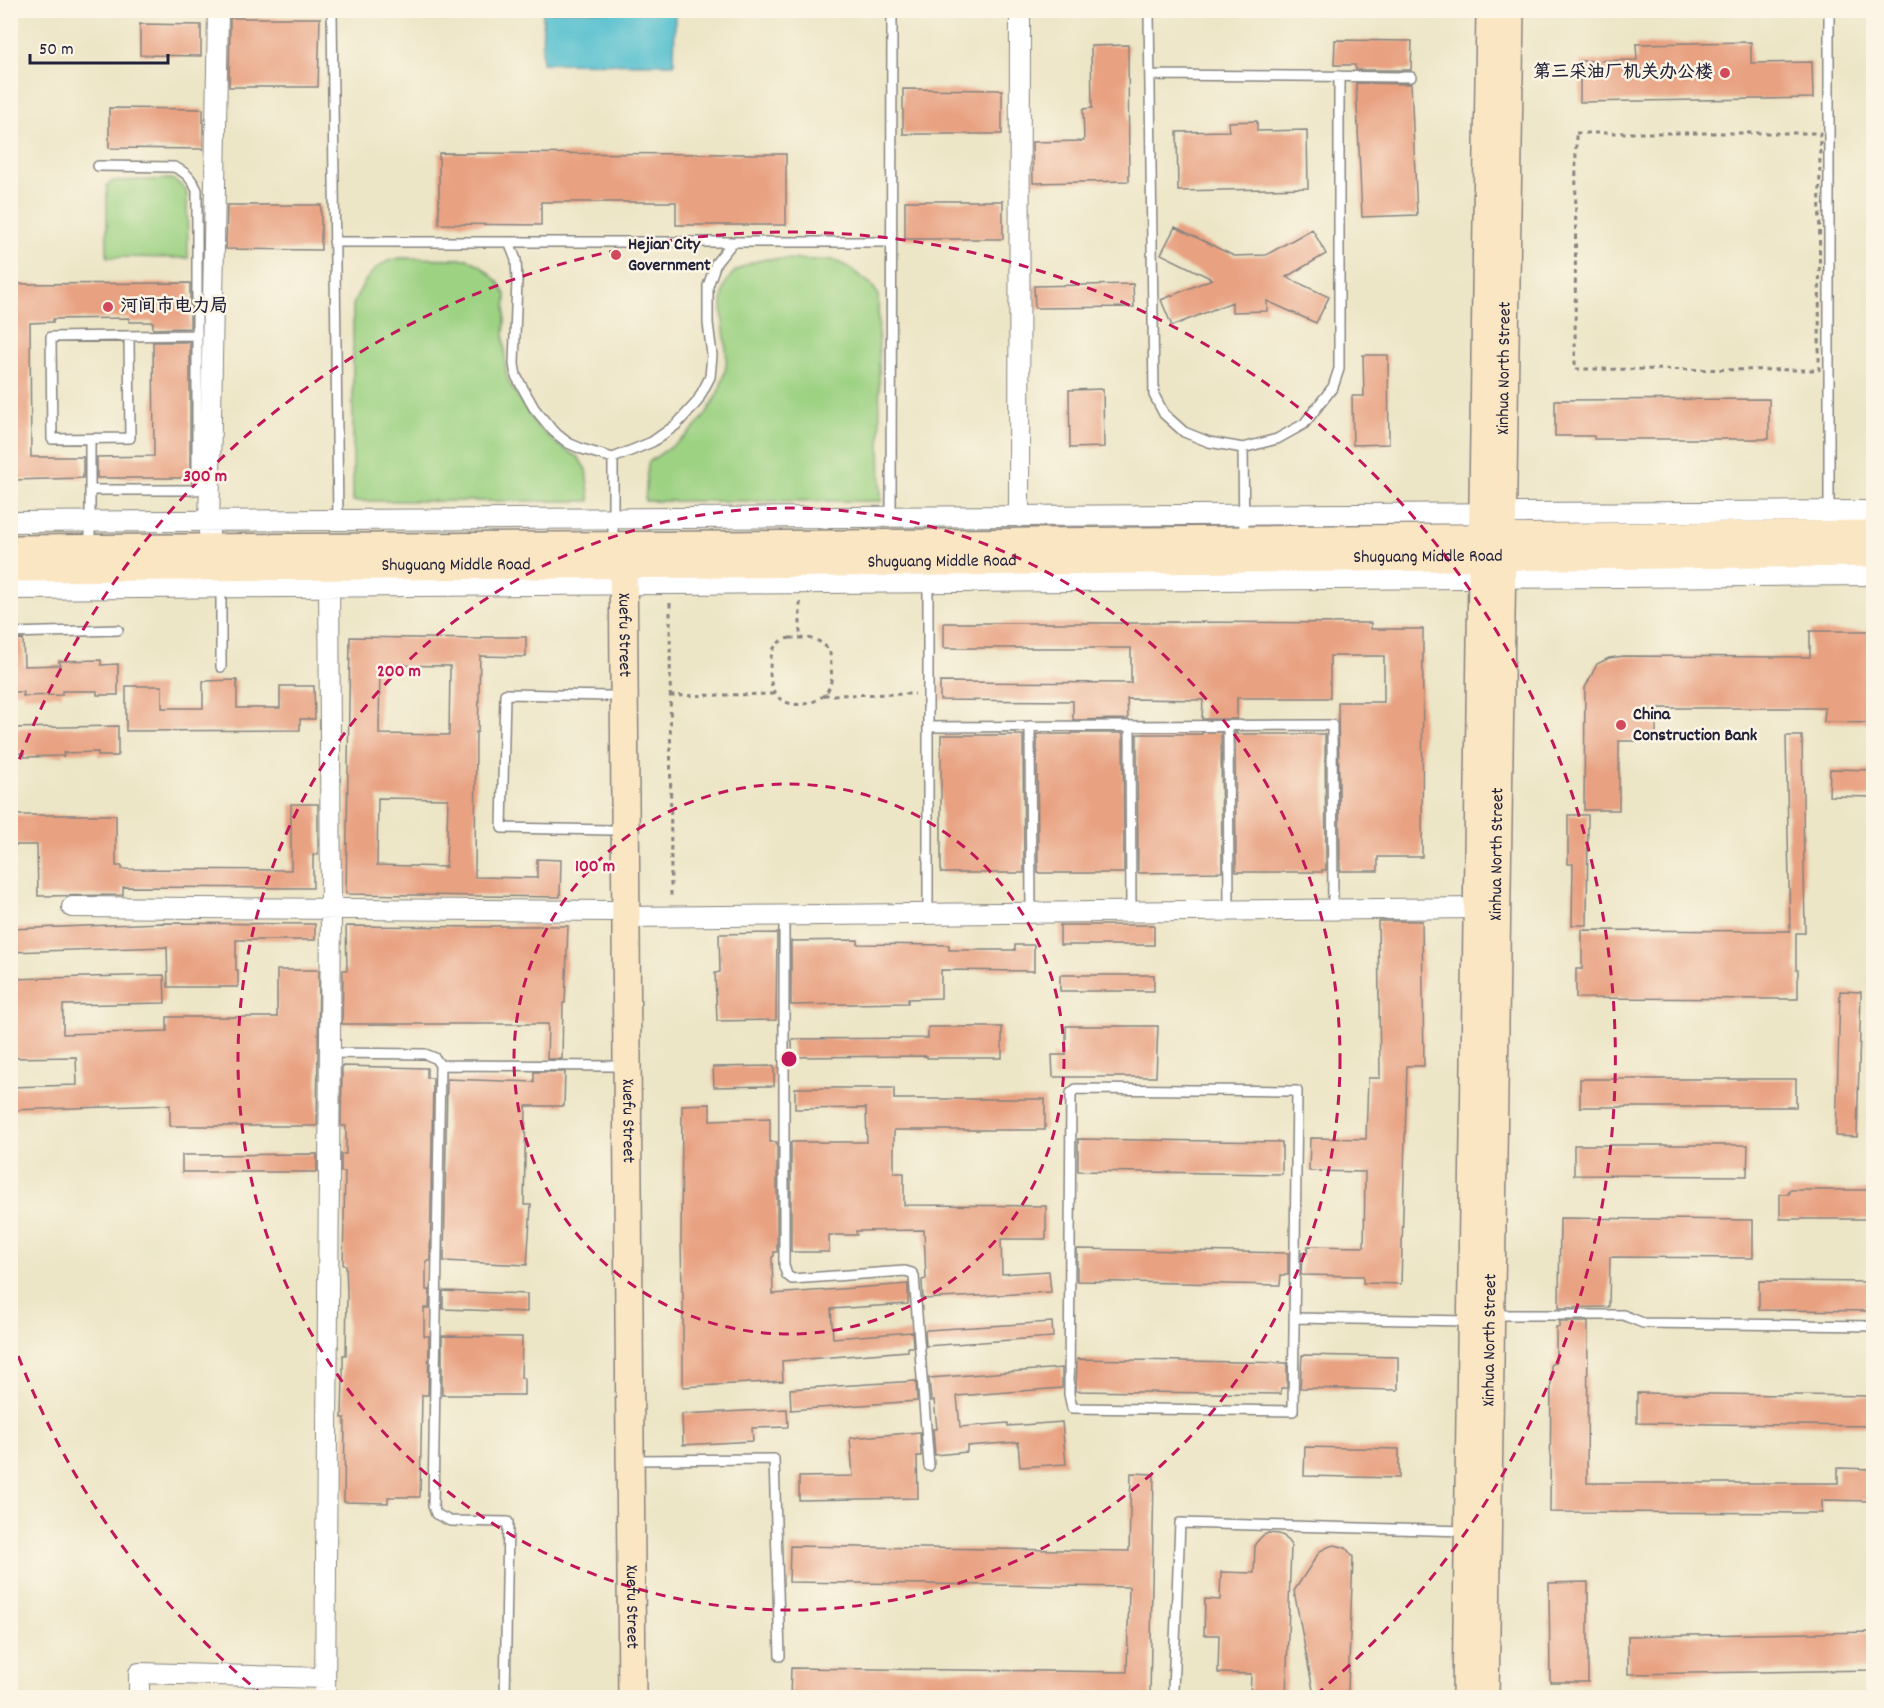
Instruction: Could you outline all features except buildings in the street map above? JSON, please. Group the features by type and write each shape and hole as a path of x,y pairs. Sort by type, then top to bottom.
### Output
{"main road":[{"name":"Xinhua North Street","path":"1466,1698 1467,1531 1480,1318 1492,546 1490,10"},
{"name":"Xinhua North Street","path":"1485,1698 1477,908 1510,10"},
{"name":"Shuguang Middle Road","path":"10,568 329,576 1244,527 1492,546 1874,553"},
{"name":"Shuguang Middle Road","path":"10,549 209,548 615,562 1492,546 1874,534"},
{"name":"Xuefu Street","path":"615,562 609,696 610,830 618,914 612,1065 617,1698"},
{"name":"Xuefu Street","path":"615,562 618,914 633,1698"}],"street":[{"path":"209,548 218,10"},
{"path":"1019,517 1020,10"},
{"path":"615,562 670,583 928,581 1492,546 1829,511 1874,511"},
{"path":"10,522 1019,517 1244,527"},
{"path":"1492,546 1874,575"},
{"path":"10,589 221,587 329,576 331,909 325,1688 139,1673 139,1698"},
{"path":"72,907 331,909 671,916 1477,908"}],"lane":[{"path":"332,10 338,520"},
{"path":"891,517 892,10"},
{"path":"1829,10 1829,511"},
{"path":"1149,12 1154,395 1164,414 1184,432 1209,442 1243,448 1277,439 1304,424 1334,387 1340,369 1339,76"},
{"path":"1150,75 1411,77"},
{"path":"90,489 197,490 196,190 190,178 183,171 174,167 98,166"},
{"path":"334,242 891,242"},
{"path":"509,242 516,260 514,364 516,376 534,408 553,431 568,443 613,458 651,442 676,425 697,402 710,377 712,355 708,323 708,286 716,263 733,242"},
{"path":"129,336 130,438 52,439 51,337 197,335"},
{"path":"90,439 90,548"},
{"path":"1243,448 1244,527"},
{"path":"613,458 615,562"},
{"path":"928,581 928,914"},
{"path":"221,587 221,667"},
{"path":"10,633 118,630"},
{"path":"609,696 505,694 502,828 610,830"},
{"path":"928,727 1332,725 1333,910"},
{"path":"1030,726 1031,912"},
{"path":"1130,726 1131,911"},
{"path":"1228,726 1229,910"},
{"path":"784,915 784,1266 787,1275 792,1279 905,1271 915,1276 929,1466"},
{"path":"330,1053 425,1054 435,1058 440,1065 433,1506 436,1514 450,1521 508,1522 504,1698"},
{"path":"440,1065 612,1065"},
{"path":"1076,1089 1296,1091 1294,1318 1293,1412 1072,1408 1069,1394 1071,1093 1076,1089"},
{"path":"1294,1318 1623,1315 1643,1323 1874,1326"},
{"path":"630,1460 774,1459 780,1656"},
{"path":"1176,1698 1173,1689 1180,1523 1467,1531"}],"path":[{"path":"1576,133 1820,133 1819,370 1575,369 1576,133"},
{"path":"800,582 800,638"},
{"path":"670,583 671,916"},
{"path":"800,638 813,638 822,642 830,651 831,683 824,695 812,703 792,704 782,701 771,687 770,658 777,644 783,639 800,638"},
{"path":"670,696 775,694"},
{"path":"824,695 928,694"}],"green space":[{"path":"172,179 185,188 187,196 188,258 107,257 107,185 113,181"},
{"path":"400,258 468,259 480,265 499,283 506,296 504,339 509,383 535,424 558,445 579,458 586,470 590,501 353,501 353,305 360,289 376,268"},
{"path":"767,259 833,260 848,267 871,284 878,294 881,501 645,501 648,463 697,425 708,411 720,388 727,361 722,302 727,282 732,274 741,268"}],"water":[{"path":"543,11 675,11 674,64 542,63"}],"place":[{"name":"第三采油厂机关办公楼","path":"1725,73"},
{"name":"Hejian City Government","path":"616,255"},
{"name":"河间市电力局","path":"108,307"},
{"name":"China Construction Bank","path":"1621,725"}]}
